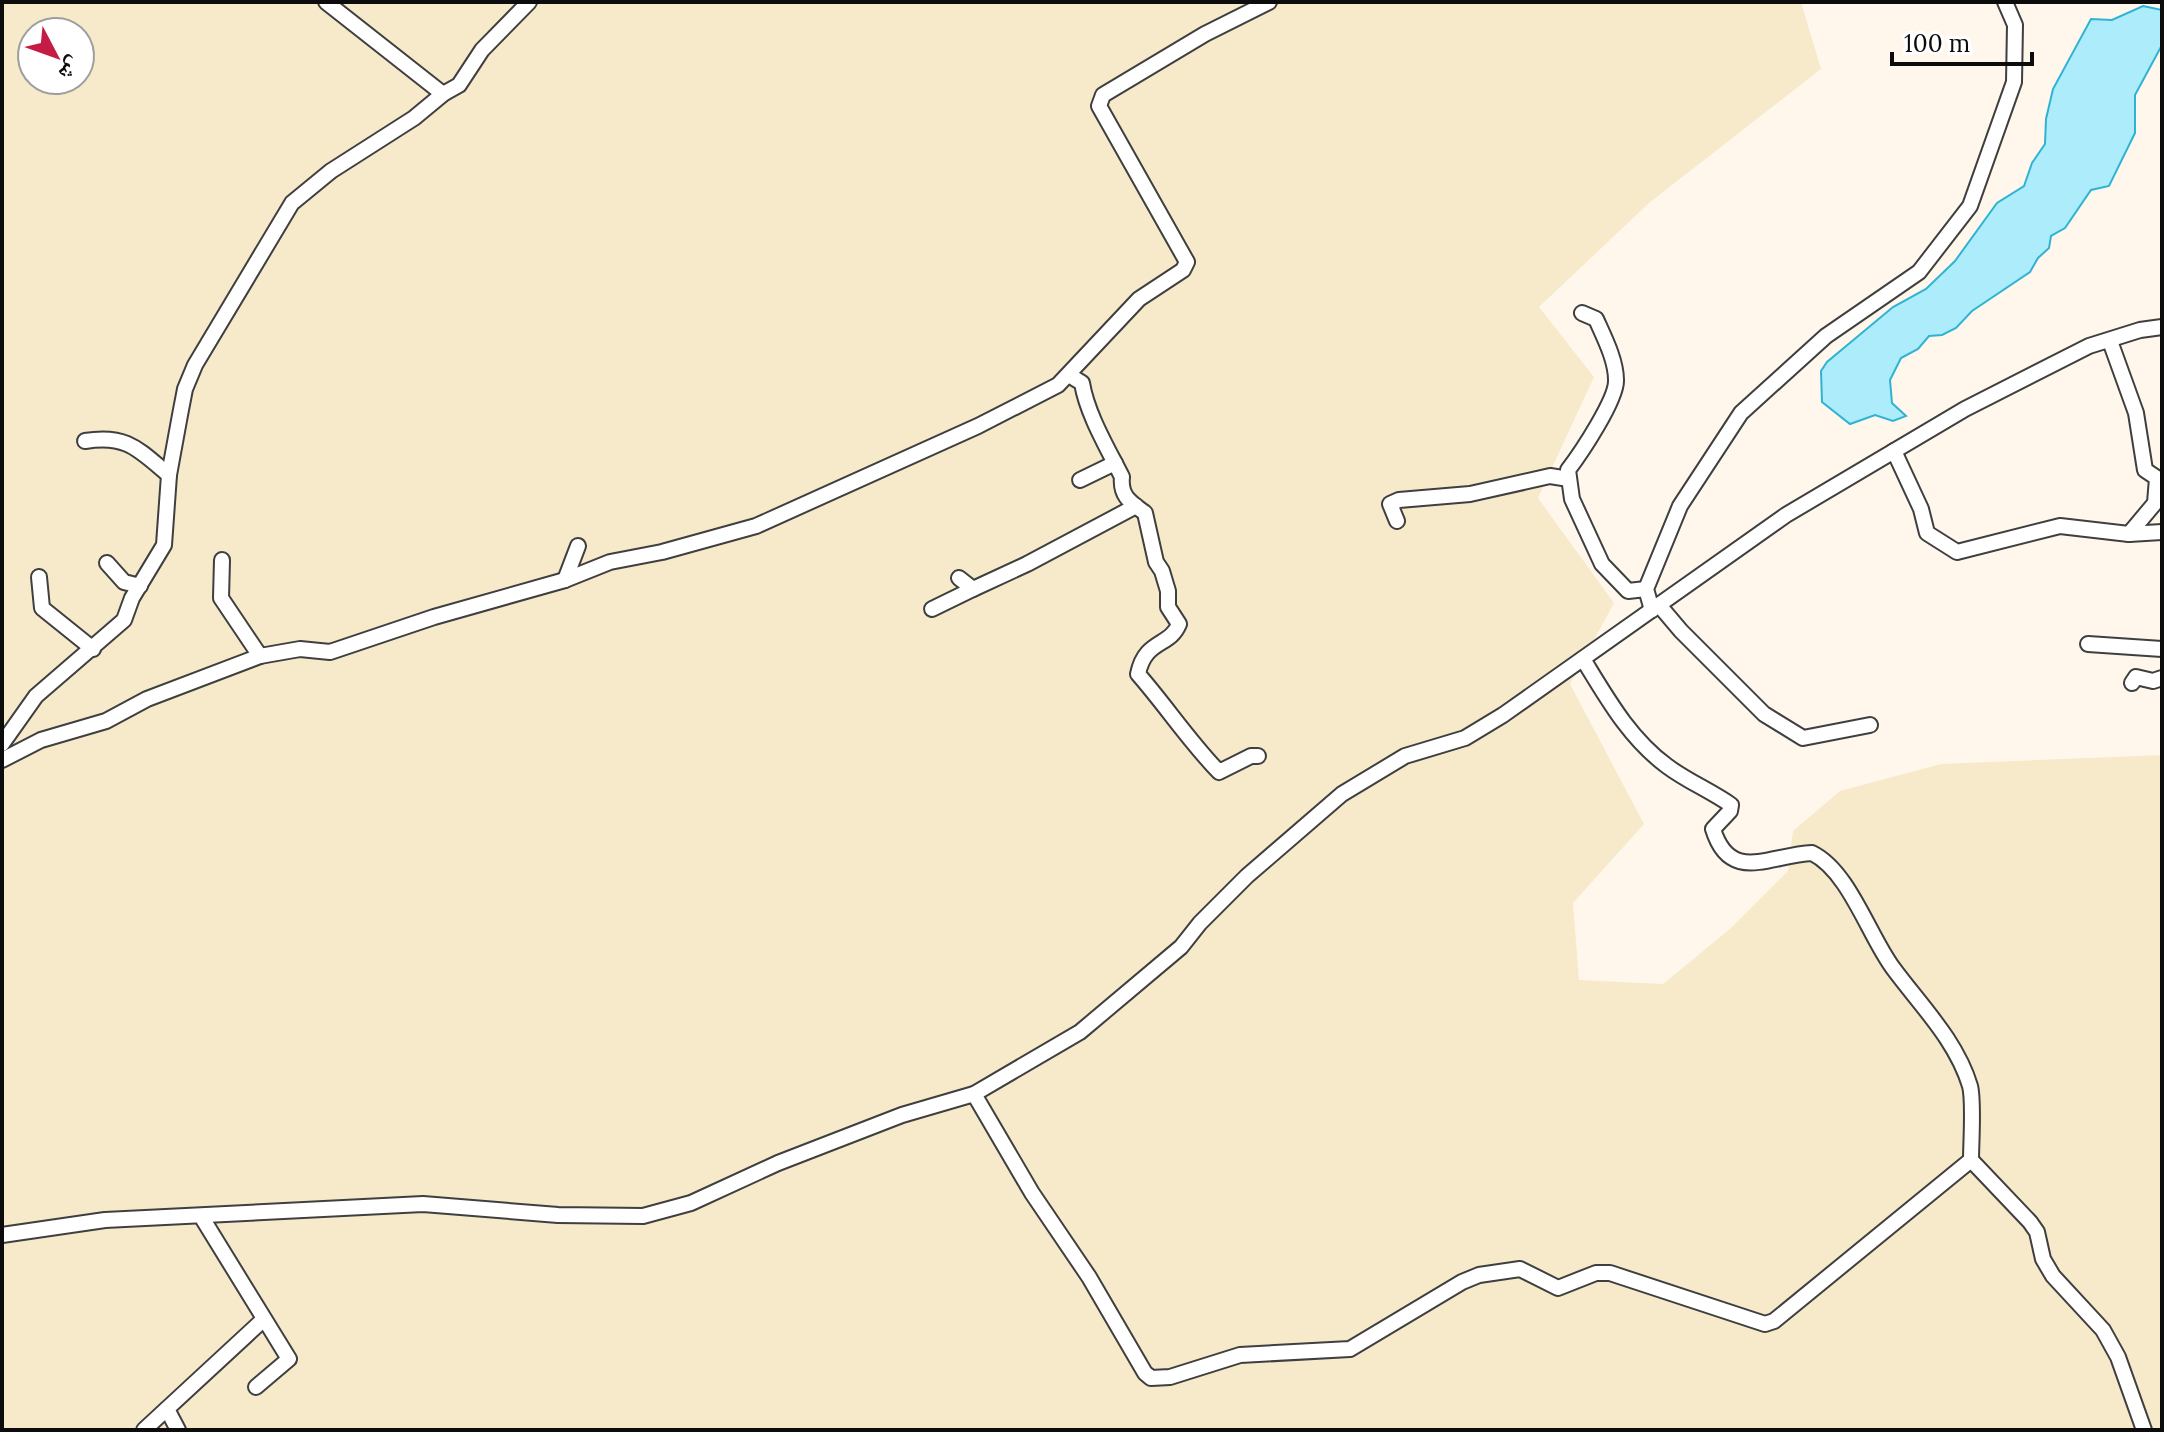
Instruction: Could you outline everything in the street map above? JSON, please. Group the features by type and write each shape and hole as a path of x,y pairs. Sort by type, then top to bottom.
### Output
{"street":[{"path":"326,2 443,94"},
{"path":"2,744 36,696 124,620 164,545 169,475 185,389 195,365 292,203 331,171 459,85 482,50 529,2"},
{"path":"2,760 41,740 106,721 147,699 260,656 300,649 330,652 434,617 565,580 610,562 662,552 756,526 978,426 1058,385 1139,299 1183,270 1187,262 1099,106 1103,95 1205,34 1269,2"},
{"path":"1646,589 1680,506 1741,413 1826,336 1919,272 1970,206 2014,82 2015,25 2005,2"},
{"path":"1582,313 1596,319 1617,382 1592,438 1568,470 1572,499 1602,564 1628,591 1646,589"},
{"path":"2,1235 105,1220 423,1204 558,1215 643,1216 691,1203 778,1163 902,1115 974,1094 1080,1032 1116,1005 1181,947 1200,923 1247,876 1342,794 1405,756 1465,738 1583,659 1786,515 1992,395 2089,346 2140,330 2162,327"},
{"path":"2110,341 2136,413 2145,470 2157,478 2155,503 2129,534"},
{"path":"1069,375 1082,383 1086,403 1122,477 1121,488 1125,497 1145,513 1156,562 1168,591 1168,607 1179,624 1177,630 1151,647 1140,662 1138,674 1170,717 1219,772 1251,756 1258,756"},
{"path":"85,441 102,438 123,440 169,475"},
{"path":"1894,451 1921,509 1927,533 1957,552 2060,526 2129,534 2162,532"},
{"path":"1080,480 1115,463"},
{"path":"1397,521 1390,504 1399,500 1470,494 1550,476 1569,479"},
{"path":"932,609 1027,564 1136,506"},
{"path":"565,580 578,546"},
{"path":"222,560 221,598 260,656"},
{"path":"107,563 124,582 140,586"},
{"path":"39,577 42,608 93,649"},
{"path":"959,578 973,589"},
{"path":"1646,589 1656,608 1764,714 1803,738 1870,725"},
{"path":"2088,644 2162,649"},
{"path":"1583,659 1615,712 1640,742 1665,764 1731,805 1730,811 1713,829 1718,844 1728,857 1743,864 1812,853 1832,868 1893,967 1931,1015 1957,1056 1972,1099 1971,1160 2030,1222 2037,1232 2043,1259 2053,1276 2103,1330 2118,1357 2144,1430"},
{"path":"2132,683 2136,677 2153,681 2162,678"},
{"path":"974,1094 1032,1193 1089,1277 1145,1373 1155,1379 1240,1355 1350,1349 1462,1282 1479,1275 1520,1269 1558,1288 1596,1273 1610,1273 1765,1324 1774,1321 1971,1160"},
{"path":"201,1216 289,1359 256,1387"},
{"path":"144,1430 264,1319"},
{"path":"167,1409 178,1430"}],"shaded area":[{"path":"2,2 1801,2 1821,69 1649,203 1539,307 1594,377 1538,498 1614,603 1570,684 1644,824 1573,903 1579,980 1663,984 1731,928 1788,871 1793,831 1840,791 1941,764 2162,755 2162,1430 2,1430"}],"water":[{"path":"2143,6 2162,10 2162,45 2135,95 2135,133 2109,186 2091,190 2065,228 2051,236 2049,248 2038,258 2030,272 1972,311 1956,328 1942,335 1929,336 1918,349 1901,358 1890,380 1892,403 1906,416 1893,421 1875,415 1850,424 1822,402 1821,371 1827,362 1893,307 1926,289 1955,261 1997,203 2024,186 2032,163 2045,144 2046,119 2053,89 2091,19 2112,20"}]}
